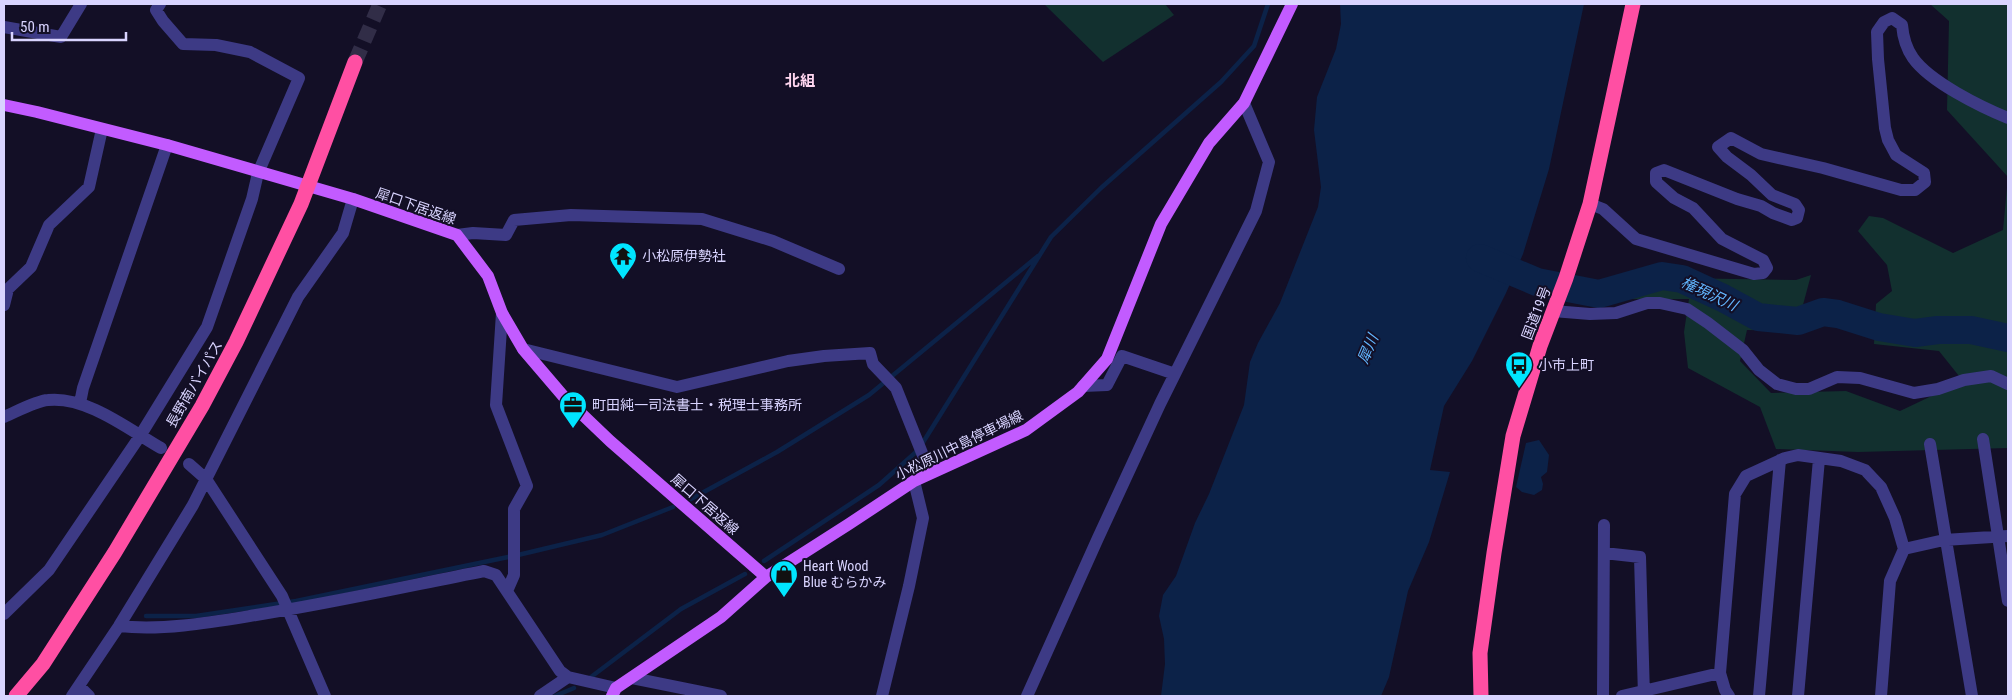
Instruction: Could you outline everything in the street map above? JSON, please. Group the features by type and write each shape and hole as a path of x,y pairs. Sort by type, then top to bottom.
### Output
{"highway":[{"name":"国道19号","path":"1481,696 1480,653 1513,436 1540,346 1566,278 1590,204 1633,4"},
{"name":"長野南バイパス","path":"16,696 43,664 69,624 115,552 202,406 236,342 301,204 355,62"}],"main road":[{"name":"小松原川中島停車場線","path":"614,692 674,647 721,617 766,577 914,481 1026,430 1084,386 1107,359 1161,224 1209,143 1244,103 1292,4"},
{"name":"犀口下居返線","path":"4,105 166,145 352,199 457,235 488,276 502,313 523,349 564,397 610,441 766,577"}],"street":[{"path":"4,27 61,37 81,4"},
{"path":"4,614 49,570 140,436 207,327 252,199 258,173 299,78 250,52 216,45 183,44 156,10 160,4"},
{"path":"1590,204 1603,209 1636,239 1754,274 1764,274 1767,268 1763,260 1722,239 1693,208 1674,198 1656,182 1656,173 1664,170 1737,199 1761,206 1785,219 1792,220 1797,218 1799,210 1796,204 1772,195 1752,175 1727,157 1718,147 1731,138 1761,154 1823,168 1901,190 1915,190 1925,182 1924,173 1896,154 1888,140 1885,128 1877,32 1884,22 1892,18 1902,25 1904,41 1913,59 1931,75 1977,105 2008,118"},
{"path":"1028,696 1098,538 1175,374 1256,211 1269,162 1244,103"},
{"path":"4,305 8,290 31,267 49,225 89,187 102,130"},
{"path":"80,403 83,388 166,145"},
{"path":"89,696 75,691 120,626 193,505 298,297 343,233 352,199"},
{"path":"457,235 474,233 506,235 514,220 571,215 702,219 773,241 839,269"},
{"path":"1556,306 1590,314 1616,313 1648,303 1660,303 1686,309 1744,350 1760,370 1777,384 1796,389 1809,390 1838,377 1860,378 1914,393 1938,389 1964,380 1990,376 2008,384"},
{"path":"502,313 496,405 527,486 514,509 514,575 507,591"},
{"path":"523,349 677,387 788,361 870,353 873,364 896,388 930,473"},
{"path":"1084,386 1107,385 1122,356 1175,374"},
{"path":"4,417 47,400 80,403 161,448"},
{"path":"1983,439 2003,536 2008,602"},
{"path":"1930,444 1944,540 1972,696"},
{"path":"1729,696 1720,674 1735,494 1746,476 1780,460 1798,455 1841,461 1865,470 1881,487 1894,518 1904,549 1890,581 1881,696"},
{"path":"1798,696 1819,459"},
{"path":"1759,696 1780,460"},
{"path":"189,464 206,479 282,596 325,696"},
{"path":"882,696 924,518 914,481"},
{"path":"1603,696 1604,525"},
{"path":"1904,549 1944,540 2003,536"},
{"path":"1604,553 1640,557 1644,694"},
{"path":"120,626 135,628 217,622 484,571 496,576 560,671 568,676 614,692"},
{"path":"1622,696 1644,694 1720,674"},
{"path":"540,696 568,676"},
{"path":"632,678 721,696"}],"green space":[{"path":"1044,4 1165,4 1174,15 1103,62"},
{"path":"1930,4 2008,4 2008,177 1947,110 1949,21"},
{"path":"2008,177 2008,448 1858,452 1776,449 1760,407 1688,368 1684,332 1689,299 1615,299 1616,277 1796,280 1811,275 1796,331 1747,330 1740,361 1771,393 1846,391 1900,411 1963,381 1939,351 1874,344 1876,304 1892,291 1887,265 1858,231 1869,216 1883,218 1953,253 2003,230"}],"water":[{"name":"犀川","path":"1340,4 1584,4 1549,169 1523,254 1472,361 1444,406 1430,470 1450,472 1429,542 1408,591 1389,677 1381,696 1161,696 1165,664 1164,639 1159,616 1163,595 1176,576 1195,523 1209,494 1244,405 1250,362 1280,303 1318,207 1321,187 1314,130 1317,97 1336,49 1341,24"},
{"path":"1539,440 1549,455 1547,472 1541,477 1542,490 1534,495 1522,492 1516,487 1526,443"}],"waterway":[{"path":"922,444 1051,237 1101,188 1221,82 1254,46 1268,4"},
{"path":"691,499 777,452 869,395 1038,256"},
{"name":"権現沢川","path":"1480,258 1537,282 1599,294 1662,276 1682,279 1758,317 1798,321 1823,312 1838,314 1879,327 1915,333 1938,330 1971,330 2008,338"},
{"path":"764,561 879,485 916,452"},
{"path":"146,616 196,616 296,601 518,555 602,535 673,507"},
{"path":"591,677 681,609 745,574"},
{"path":"555,696 574,688"}],"tunnel":[{"path":"355,62 380,4"}],"place":[{"name":"小松原伊勢社","path":"623,280"},
{"name":"小市上町","path":"1519,389"},
{"name":"町田純一司法書士・税理士事務所","path":"573,429"},
{"name":"Heart Wood Blue むらかみ","path":"784,598"}],"district":[{"name":"北組","path":"800,81"}]}
